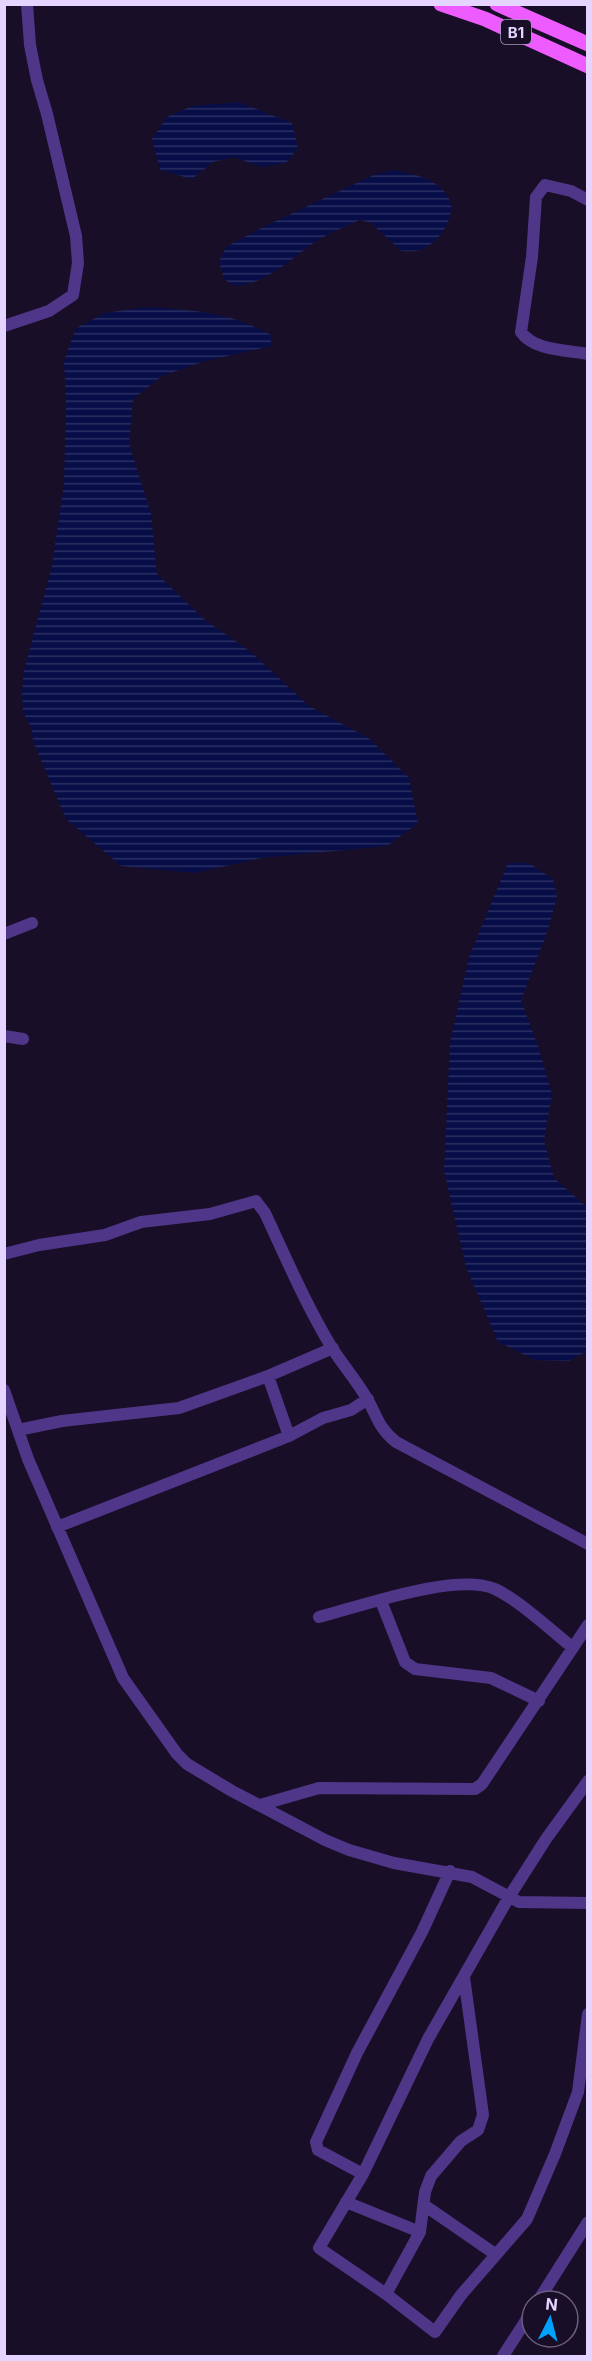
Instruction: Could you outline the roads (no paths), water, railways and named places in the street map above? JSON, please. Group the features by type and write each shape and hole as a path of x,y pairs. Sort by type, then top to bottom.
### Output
{"main road":[{"name":"B1","path":"441,4 485,19 588,66"},
{"name":"B1","path":"497,4 588,44"},
{"path":"554,49 563,32"}],"street":[{"path":"4,326 49,311 73,295 78,263 76,236 30,45 27,4"},
{"path":"588,200 571,191 545,185 536,197 532,257 521,332 531,341 545,347 588,354"},
{"path":"4,934 32,923"},
{"path":"4,1036 23,1039"},
{"path":"4,1254 39,1245 105,1235 141,1222 210,1214 256,1201 265,1213 302,1294 333,1348 368,1399 379,1425 396,1442 588,1544"},
{"path":"18,1430 62,1421 178,1408 268,1376 333,1348"},
{"path":"268,1376 289,1436"},
{"path":"4,1390 57,1527 123,1678 177,1754 187,1764 232,1791 325,1840 349,1850 394,1863 450,1871 480,1880 509,1897 530,1904 588,1903"},
{"path":"57,1527 289,1436 323,1418 351,1410 368,1399"},
{"path":"319,1617 452,1583 482,1585 504,1594 573,1648"},
{"path":"381,1601 405,1662 410,1666 415,1669 491,1678 539,1701"},
{"path":"260,1804 320,1788 475,1789 482,1784 588,1625"},
{"path":"588,1781 546,1839 509,1897 428,2039 363,2174 319,2248 386,2294 435,2332 461,2295 527,2219 578,2092 588,2014"},
{"path":"363,2174 318,2150 316,2142 357,2053 422,1932 450,1871"},
{"path":"386,2294 420,2232 425,2192 431,2175 460,2141 478,2130 483,2115 464,1977"},
{"path":"346,2202 420,2232"},
{"path":"424,2205 495,2254"},
{"path":"546,2289 588,2222"},
{"path":"503,2356 520,2330"}]}
